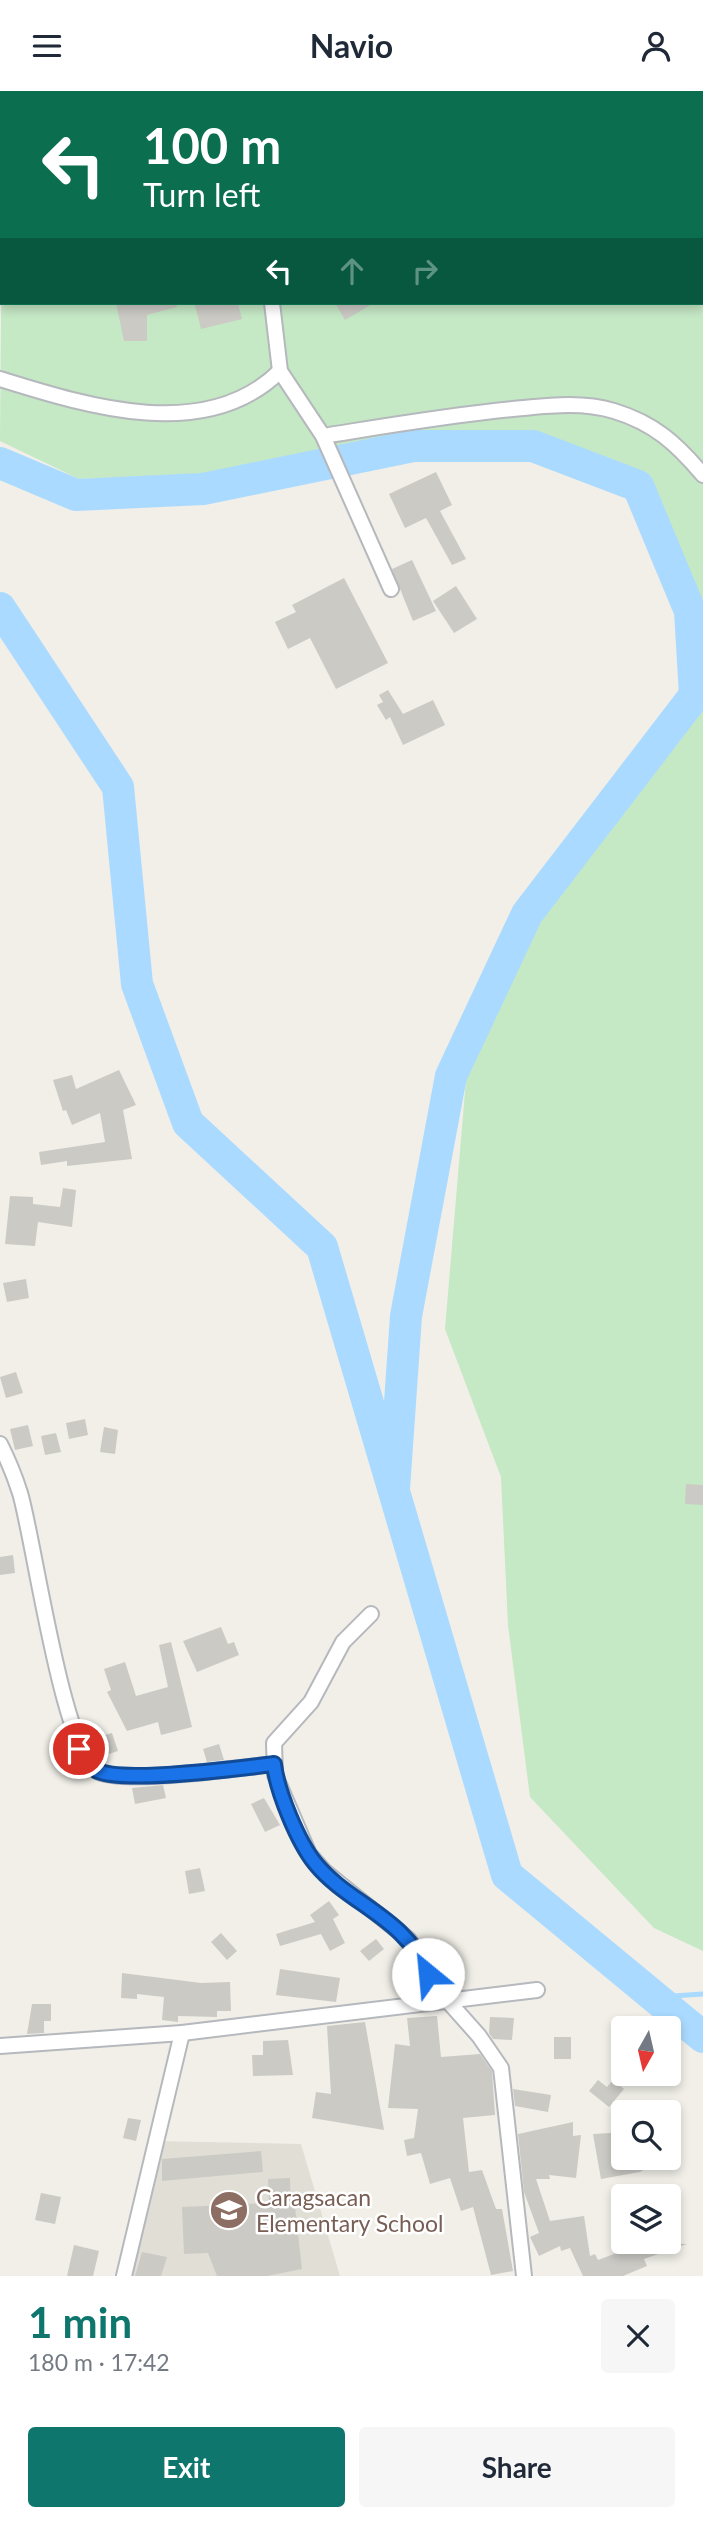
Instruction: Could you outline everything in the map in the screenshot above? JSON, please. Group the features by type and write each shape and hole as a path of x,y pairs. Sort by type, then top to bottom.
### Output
{"street":[{"path":"272,305 279,371 323,436 391,589"},
{"path":"0,379 99,407 201,412 229,406 251,395 279,371"},
{"path":"323,436 474,413 578,405 613,411 643,423 675,442 703,475"},
{"path":"0,1444 20,1493 64,1697 79,1749 88,1764 96,1771 112,1774 181,1774 274,1764"},
{"path":"371,1614 343,1642 311,1702 274,1743 274,1764 295,1827 315,1863 408,1939 422,1959 441,2001 479,2036 501,2068 524,2276"},
{"path":"0,2046 182,2033 537,1990"},
{"path":"124,2276 182,2033"}],"shaded area":[{"name":"Caragsacan Elementary School","path":"150,2141 301,2144 340,2276 127,2276"}],"green space":[{"path":"1,305 703,305 703,603 650,475 536,431 411,431 201,474 79,479 0,441"},
{"path":"703,710 703,1951 654,1928 530,1797 508,1625 501,1477 445,1329 466,1080 540,922"}],"building":[{"path":"116,305 176,305 147,315 147,341 124,341"},
{"path":"195,305 238,305 242,319 201,329"},
{"path":"336,305 371,305 345,320"},
{"path":"436,472 452,505 440,511 466,559 452,565 426,518 405,528 389,494"},
{"path":"412,560 436,611 413,621 392,569"},
{"path":"344,578 388,663 336,689 310,638 288,649 275,622 296,612 292,605"},
{"path":"456,586 477,619 454,633 433,601"},
{"path":"388,690 403,714 433,700 445,725 403,745 390,717 386,720 377,705 383,702 379,695"},
{"path":"119,1070 136,1105 123,1110 132,1159 67,1166 67,1161 41,1165 39,1152 105,1142 100,1113 72,1125 66,1110 63,1111 53,1080 72,1075 76,1089"},
{"path":"63,1188 76,1190 72,1227 38,1222 35,1246 5,1244 10,1196 33,1197 33,1204 60,1207"},
{"path":"26,1279 29,1298 7,1302 3,1283"},
{"path":"16,1372 23,1393 6,1398 0,1377"},
{"path":"85,1419 88,1435 69,1439 66,1423"},
{"path":"28,1425 33,1446 15,1450 10,1429"},
{"path":"104,1427 118,1430 115,1454 100,1452"},
{"path":"56,1433 61,1452 45,1455 41,1436"},
{"path":"686,1484 703,1485 703,1505 685,1504"},
{"path":"13,1555 15,1573 0,1575 0,1557"},
{"path":"221,1627 228,1644 234,1642 239,1655 197,1672 183,1641"},
{"path":"171,1642 192,1727 161,1735 158,1722 127,1731 107,1692 111,1690 104,1669 125,1662 136,1696 168,1687 159,1645"},
{"path":"112,1733 118,1751 103,1756 97,1737"},
{"path":"219,1744 224,1760 207,1762 203,1749"},
{"path":"163,1785 166,1798 135,1804 132,1788"},
{"path":"264,1798 280,1825 265,1832 251,1804"},
{"path":"200,1868 205,1891 189,1894 185,1871"},
{"path":"329,1901 339,1915 333,1919 345,1943 330,1951 321,1934 280,1946 276,1934 315,1922 310,1915"},
{"path":"221,1933 237,1951 227,1960 211,1942"},
{"path":"376,1939 384,1949 369,1961 360,1951"},
{"path":"280,1969 340,1978 336,2002 276,1995"},
{"path":"122,1973 201,1983 230,1982 231,2011 217,2011 217,2017 178,2016 178,2022 162,2020 164,1997 137,1994 137,1999 121,1998"},
{"path":"32,2004 51,2004 51,2021 44,2021 44,2033 27,2034"},
{"path":"437,2016 441,2057 480,2054 492,2071 495,2115 463,2118 469,2172 482,2170 496,2209 502,2209 513,2271 491,2275 473,2207 461,2211 450,2178 430,2184 421,2153 407,2156 404,2140 414,2138 418,2109 388,2108 395,2044 410,2046 407,2018"},
{"path":"490,2017 514,2018 512,2040 493,2039 489,2033"},
{"path":"365,2022 384,2130 312,2118 316,2092 331,2094 327,2026"},
{"path":"554,2037 571,2037 571,2059 554,2059"},
{"path":"288,2040 293,2075 253,2076 252,2055 263,2055 263,2041"},
{"path":"598,2080 607,2087 611,2082 611,2086 624,2089 615,2100 611,2100 609,2107 589,2091"},
{"path":"513,2089 551,2095 548,2112 515,2106"},
{"path":"128,2118 141,2120 136,2141 123,2138"},
{"path":"573,2122 573,2136 581,2135 576,2178 549,2175 550,2179 536,2179 550,2221 584,2216 590,2256 595,2254 598,2260 614,2254 658,2254 644,2259 647,2266 623,2276 583,2276 570,2248 561,2251 560,2246 539,2256 530,2237 539,2233 524,2192 518,2134"},
{"path":"611,2133 611,2170 644,2170 601,2179 593,2134"},
{"path":"261,2151 263,2172 162,2181 162,2159"},
{"path":"290,2178 291,2207 295,2207 302,2269 267,2276 217,2276 208,2253 184,2254 182,2207 269,2203 268,2179"},
{"path":"41,2193 61,2197 55,2224 35,2220"},
{"path":"74,2245 99,2251 93,2276 67,2276"},
{"path":"142,2252 167,2257 161,2276 135,2276"}],"waterway":[{"path":"0,463 76,495 203,489 413,446 533,446 638,486 690,611 695,695 527,914 451,1076 406,1316 394,1489"},
{"path":"0,608 118,787 137,984 188,1123 322,1247 507,1875 703,2037"},
{"path":"658,1997 703,1994"}],"place":[{"name":"Caragsacan Elementary School","path":"229,2210"}],"route":[{"path":"79,1749 96,1771 112,1774 181,1774 274,1764 275,1775 295,1827 315,1863 408,1939 422,1959 428,1974"}]}
